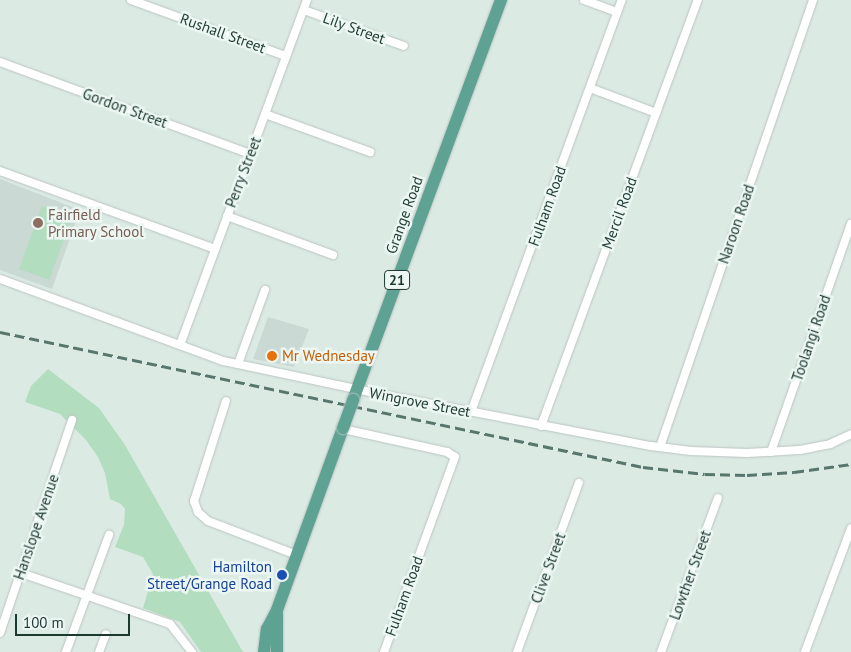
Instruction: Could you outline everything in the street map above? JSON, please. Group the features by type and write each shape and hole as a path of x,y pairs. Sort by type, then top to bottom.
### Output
{"main road":[{"name":"Grange Road","path":"264,652 267,629 277,610 501,0"},
{"name":"Grange Road","path":"277,610 277,650"}],"street":[{"name":"Rushall Street","path":"131,0 286,56"},
{"name":"Perry Street","path":"180,345 308,0"},
{"path":"584,0 617,12"},
{"name":"Fulham Road","path":"471,412 622,0"},
{"name":"Mercil Road","path":"541,426 698,0"},
{"name":"Naroon Road","path":"660,447 813,0"},
{"name":"Lily Street","path":"304,10 404,46"},
{"name":"Gordon Street","path":"0,62 250,154"},
{"path":"590,88 656,113"},
{"path":"265,114 370,152"},
{"path":"0,171 215,250"},
{"path":"227,216 333,255"},
{"name":"Toolangi Road","path":"772,452 851,224"},
{"name":"Wingrove Street","path":"0,279 180,345 238,364 355,395 471,412 660,447 722,453 800,450 830,444 851,434"},
{"path":"238,364 265,290"},
{"path":"226,401 194,501 198,512 208,521 297,555"},
{"name":"Hanslope Avenue","path":"0,633 72,420"},
{"name":"Fulham Road","path":"343,429 454,455 455,459 384,652"},
{"name":"Clive Street","path":"517,652 579,484"},
{"name":"Lowther Street","path":"661,652 718,498"},
{"path":"805,652 851,528"},
{"path":"66,652 109,534"},
{"path":"21,573 170,624 190,650"},
{"path":"100,652 106,634"}],"shaded area":[{"name":"Fairfield Primary School","path":"0,179 80,210 52,289 0,270"},
{"path":"268,317 309,329 294,367 253,359"}],"green space":[{"path":"42,206 72,217 49,280 19,269"},
{"path":"48,369 99,408 125,445 243,652 201,652 180,622 143,608 153,574 143,557 115,547 124,525 125,509 121,504 110,499 105,473 98,457 86,440 60,414 25,402 31,386"}],"railway":[{"path":"0,332 643,467 705,474 747,475 794,472 851,464"}],"place":[{"name":"Fairfield Primary School","path":"38,223"},
{"name":"Mr Wednesday","path":"272,356"},
{"name":"Hamilton Street/Grange Road","path":"282,575"}]}
